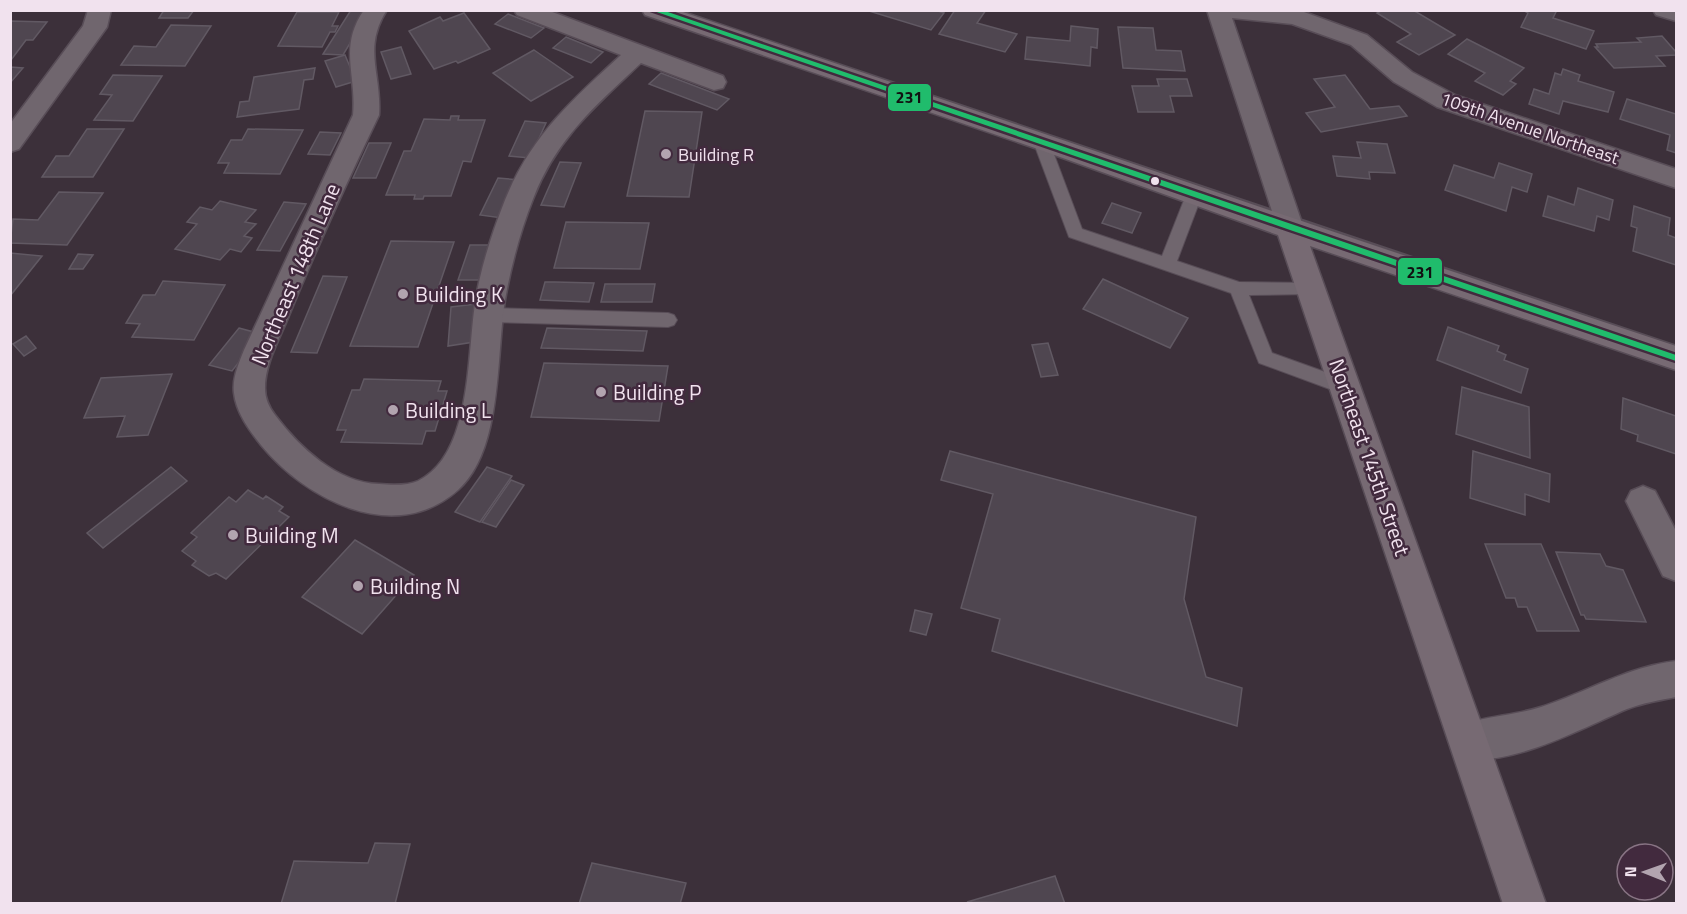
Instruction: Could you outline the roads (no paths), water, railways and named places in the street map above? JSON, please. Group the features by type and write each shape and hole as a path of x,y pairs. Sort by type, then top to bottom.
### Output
{"main road":[{"path":"653,10 1041,141 1290,230 1677,358"},
{"name":"Northeast 145th Street","path":"1290,230 1525,903"}],"street":[{"path":"10,143 95,27 100,10"},
{"name":"Northeast 148th Lane","path":"376,10 365,23 359,40 369,98 366,115 309,232 255,364 249,388 252,406 267,430 313,475 337,489 360,498 396,500 429,492 450,474 465,451 478,410 489,315"},
{"path":"525,10 714,82"},
{"name":"Northeast 145th Street","path":"1218,10 1290,230"},
{"name":"109th Avenue Northeast","path":"1223,10 1296,17 1359,40 1403,77 1446,101 1677,179"},
{"path":"1664,10 1677,14"},
{"path":"489,315 494,278 533,168 547,144 568,119 637,53"},
{"path":"1643,501 1677,565"},
{"path":"1470,741 1551,724 1614,693 1661,680 1677,679"}],"lane":[{"path":"1041,141 1075,233 1238,289 1311,288"},
{"path":"1167,265 1194,195"},
{"path":"1238,289 1265,358 1346,387"},
{"path":"489,315 668,320"}],"place":[{"name":"Building R","path":"666,154"},
{"name":"Building K","path":"403,294"},
{"name":"Building P","path":"601,392"},
{"name":"Building L","path":"393,410"},
{"name":"Building M","path":"233,535"},
{"name":"Building N","path":"358,586"}]}
